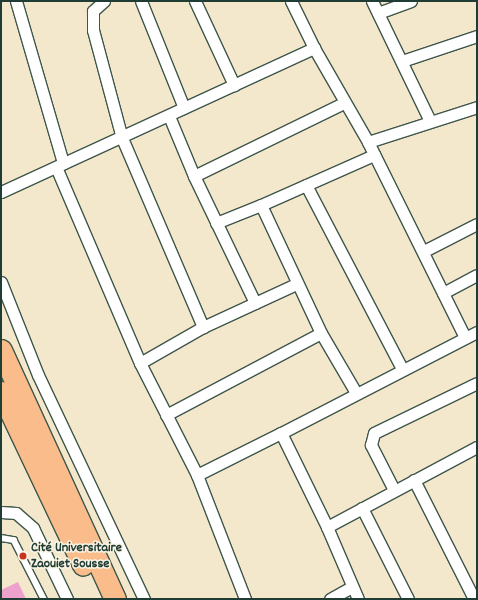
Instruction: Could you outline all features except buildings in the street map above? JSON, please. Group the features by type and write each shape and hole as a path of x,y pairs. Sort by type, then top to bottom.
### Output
{"highway":[{"path":"1,350 115,599"},
{"path":"1,392 99,599"}],"street":[{"path":"16,1 59,165 140,363 197,474 245,599"},
{"path":"104,1 92,11 93,30 122,138 203,327"},
{"path":"141,1 184,108"},
{"path":"196,1 234,85"},
{"path":"291,1 314,48 368,142 424,251 465,337"},
{"path":"372,1 430,121"},
{"path":"378,13 411,1"},
{"path":"402,61 477,36"},
{"path":"1,192 122,138 314,48"},
{"path":"194,176 344,102"},
{"path":"368,142 477,107"},
{"path":"169,116 194,176 255,303"},
{"path":"216,223 374,155"},
{"path":"306,185 402,370"},
{"path":"261,204 296,284 321,333 356,394"},
{"path":"424,251 477,224"},
{"path":"443,292 477,275"},
{"path":"1,282 38,375 144,599"},
{"path":"140,363 203,327 296,284"},
{"path":"197,474 282,434 477,332"},
{"path":"166,415 321,333"},
{"path":"394,490 372,445 374,433 477,382"},
{"path":"282,434 327,527 358,599"},
{"path":"327,527 477,447"},
{"path":"414,480 474,599"},
{"path":"362,508 408,599"},
{"path":"1,512 16,512 33,528 67,599"},
{"path":"330,599 352,587"}],"lane":[{"path":"1,538 14,540 44,599"}],"place":[{"name":"Cité Universitaire Zaouiet Sousse","path":"23,556"}]}
